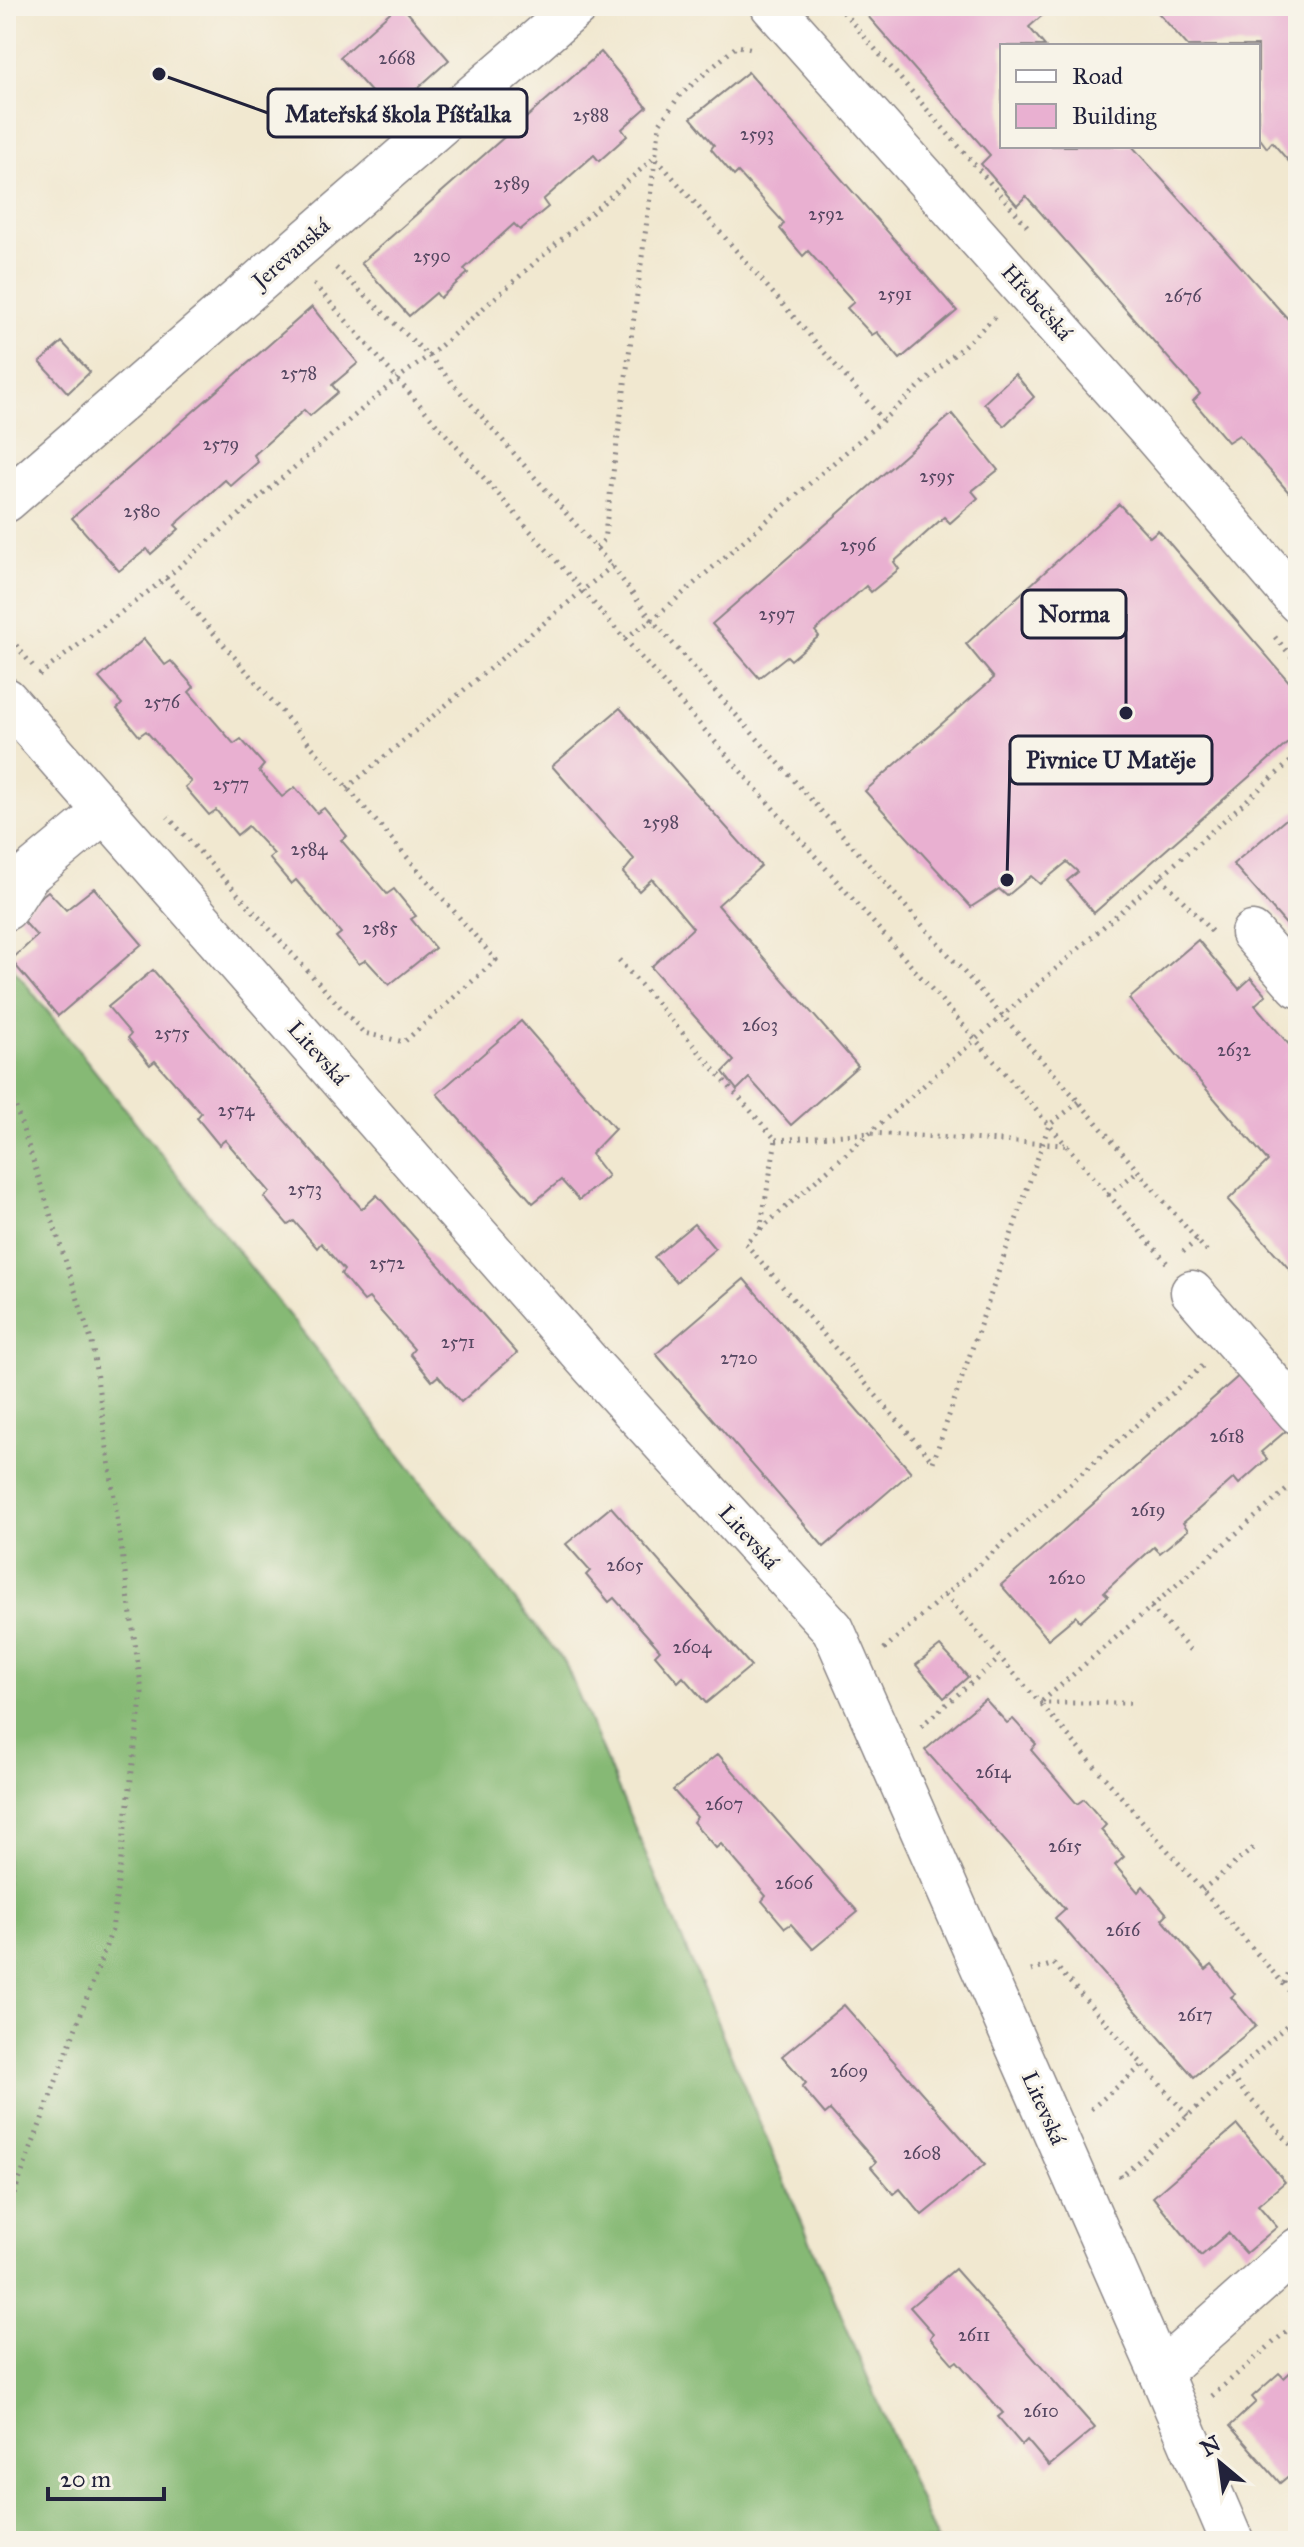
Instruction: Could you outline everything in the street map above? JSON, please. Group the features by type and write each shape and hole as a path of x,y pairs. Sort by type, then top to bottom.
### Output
{"street":[{"name":"Jerevanská","path":"6,501 577,6"},
{"name":"Hřebečská","path":"782,18 1103,377 1298,602"},
{"name":"Litevská","path":"6,700 594,1368 833,1629 1232,2541"},
{"path":"6,909 28,875 104,812"},
{"path":"1252,933 1298,986"},
{"path":"1205,1278 1298,1413"},
{"path":"1160,2372 1298,2249"}],"path":[{"path":"597,548 604,540 660,123 680,95 737,46 769,51 782,18"},
{"path":"6,700 166,578 397,379 429,356 655,157"},
{"path":"655,157 883,420"},
{"path":"298,247 429,356 597,548 652,620 1079,1102 1197,1240 1205,1278"},
{"path":"298,247 397,379 1169,1265 1197,1240"},
{"path":"625,638 652,620 883,420 1001,311"},
{"path":"347,788 612,566"},
{"path":"166,578 496,960 404,1042 364,1033 166,814"},
{"path":"6,633 40,675"},
{"path":"1079,1102 1049,1125 933,1462 745,1243 1298,755"},
{"path":"619,960 776,1140"},
{"path":"6,1077 92,1343 142,1692 112,1930 6,2216"},
{"path":"776,1140 871,1133 1066,1146"},
{"path":"759,1231 776,1140"},
{"path":"1108,1195 1138,1171"},
{"path":"877,1655 1213,1358"},
{"path":"1040,1703 1298,1480"},
{"path":"945,1595 1298,2001"},
{"path":"1151,1607 1190,1650"},
{"path":"913,1733 1000,1658"},
{"path":"1040,1703 1130,1703"},
{"path":"1202,1890 1256,1846"},
{"path":"1284,1984 1298,1943"},
{"path":"1025,1958 1037,1985"},
{"path":"1031,1971 1054,1964 1188,2116"},
{"path":"1121,2177 1298,2015"},
{"path":"1091,2109 1143,2065"},
{"path":"1231,2077 1298,2153"},
{"path":"1085,2095 1097,2123"},
{"path":"1115,2164 1127,2191"},
{"path":"1204,2403 1298,2321"}],"green space":[{"path":"6,959 565,1663 937,2541 6,2541"}],"building":[{"path":"397,6 402,6 449,60 390,113 340,57"},
{"path":"859,6 1053,6 1029,27 1043,44 1000,44 1000,148 1134,148 1298,330 1298,503 1239,435 1228,442 1193,401 1200,394 1026,196 1017,205 981,164 990,155"},
{"path":"1152,6 1298,6 1298,172 1272,142 1267,148 1260,139 1260,44 1186,44"},
{"path":"601,52 647,107 622,129 627,136 599,161 594,155 543,200 548,207 520,230 514,224 464,269 468,273 440,298 436,293 409,316 361,263"},
{"path":"748,72 957,311 900,359 877,332 872,335 847,308 854,302 808,251 803,256 780,229 784,223 738,172 734,176 691,118"},
{"path":"312,307 358,363 332,385 338,392 310,416 304,410 254,455 258,462 231,486 225,480 175,525 179,529 151,554 147,549 119,571 72,518"},
{"path":"62,342 90,372 68,393 40,362"},
{"path":"1015,374 1034,397 1004,426 984,403"},
{"path":"952,414 998,470 972,491 978,498 950,523 944,517 894,562 899,569 871,592 866,586 815,631 819,636 791,660 787,656 759,678 712,624"},
{"path":"1119,504 1150,537 1158,530 1298,692 1298,734 1094,913 1067,881 1078,872 1067,862 1040,884 1031,876 1007,896 999,889 971,907 865,791 994,678 966,644"},
{"path":"144,639 165,665 171,661 194,687 189,692 234,744 241,739 264,765 259,771 282,797 295,787 317,813 324,808 347,836 341,840 387,894 394,889 416,916 411,919 435,948 389,985 366,960 359,964 336,937 341,933 296,880 291,884 269,858 274,854 248,826 237,835 216,810 209,815 185,787 191,782 146,731 139,736 117,709 122,704 99,678"},
{"path":"620,708 761,866 718,905 858,1066 791,1125 749,1078 737,1090 723,1072 734,1061 651,967 693,928 652,879 639,891 623,873 634,859 552,766"},
{"path":"1298,809 1298,938 1233,864"},
{"path":"94,888 142,944 58,1016 11,960 37,936 18,915 48,891 66,910"},
{"path":"1198,940 1239,989 1251,978 1266,995 1255,1005 1298,1055 1298,1135 1294,1138 1298,1143 1298,1279 1228,1200 1268,1161 1129,999"},
{"path":"153,970 362,1209 377,1195 517,1353 461,1402 438,1376 432,1381 410,1354 414,1349 369,1298 364,1301 321,1243 317,1248 294,1221 288,1225 264,1197 270,1192 225,1140 219,1145 197,1118 201,1113 155,1061 150,1065 128,1038 131,1034 108,1007"},
{"path":"521,1021 615,1129 591,1154 608,1176 579,1200 561,1180 533,1203 437,1094"},
{"path":"694,1224 715,1249 676,1282 654,1257"},
{"path":"744,1279 911,1472 824,1547 656,1354"},
{"path":"1241,1374 1287,1430 1261,1452 1267,1459 1239,1484 1234,1478 1183,1523 1188,1530 1160,1553 1154,1547 1104,1592 1108,1596 1080,1621 1076,1616 1048,1639 1001,1585"},
{"path":"611,1507 751,1666 706,1703 683,1677 678,1682 655,1655 660,1650 614,1598 609,1602 586,1575 590,1571 566,1544"},
{"path":"940,1646 968,1677 944,1698 916,1665"},
{"path":"985,1699 1007,1723 1013,1719 1036,1744 1031,1750 1077,1804 1084,1799 1106,1825 1101,1830 1124,1857 1115,1865 1138,1892 1143,1886 1167,1914 1162,1919 1206,1970 1212,1965 1235,1994 1231,1997 1256,2026 1194,2077 1055,1918 1065,1909 925,1750"},
{"path":"718,1754 858,1912 813,1949 791,1924 785,1928 762,1901 766,1896 721,1844 716,1848 693,1822 697,1817 673,1790"},
{"path":"844,2005 985,2164 922,2215 900,2189 894,2194 871,2167 876,2162 830,2110 825,2114 802,2087 806,2083 782,2056"},
{"path":"1237,2125 1285,2182 1258,2205 1277,2227 1246,2253 1228,2233 1201,2256 1153,2197"},
{"path":"955,2269 1095,2428 1049,2466 1027,2440 1022,2445 998,2417 1003,2413 957,2361 953,2364 930,2338 933,2333 910,2307"},
{"path":"1298,2365 1298,2468 1280,2483 1230,2426 1256,2402 1252,2397 1279,2373 1284,2378"}],"place":[{"name":"Mateřská škola Píšťalka","path":"159,74"},
{"name":"Norma","path":"1126,713"},
{"name":"Pivnice U Matěje","path":"1007,880"}]}
